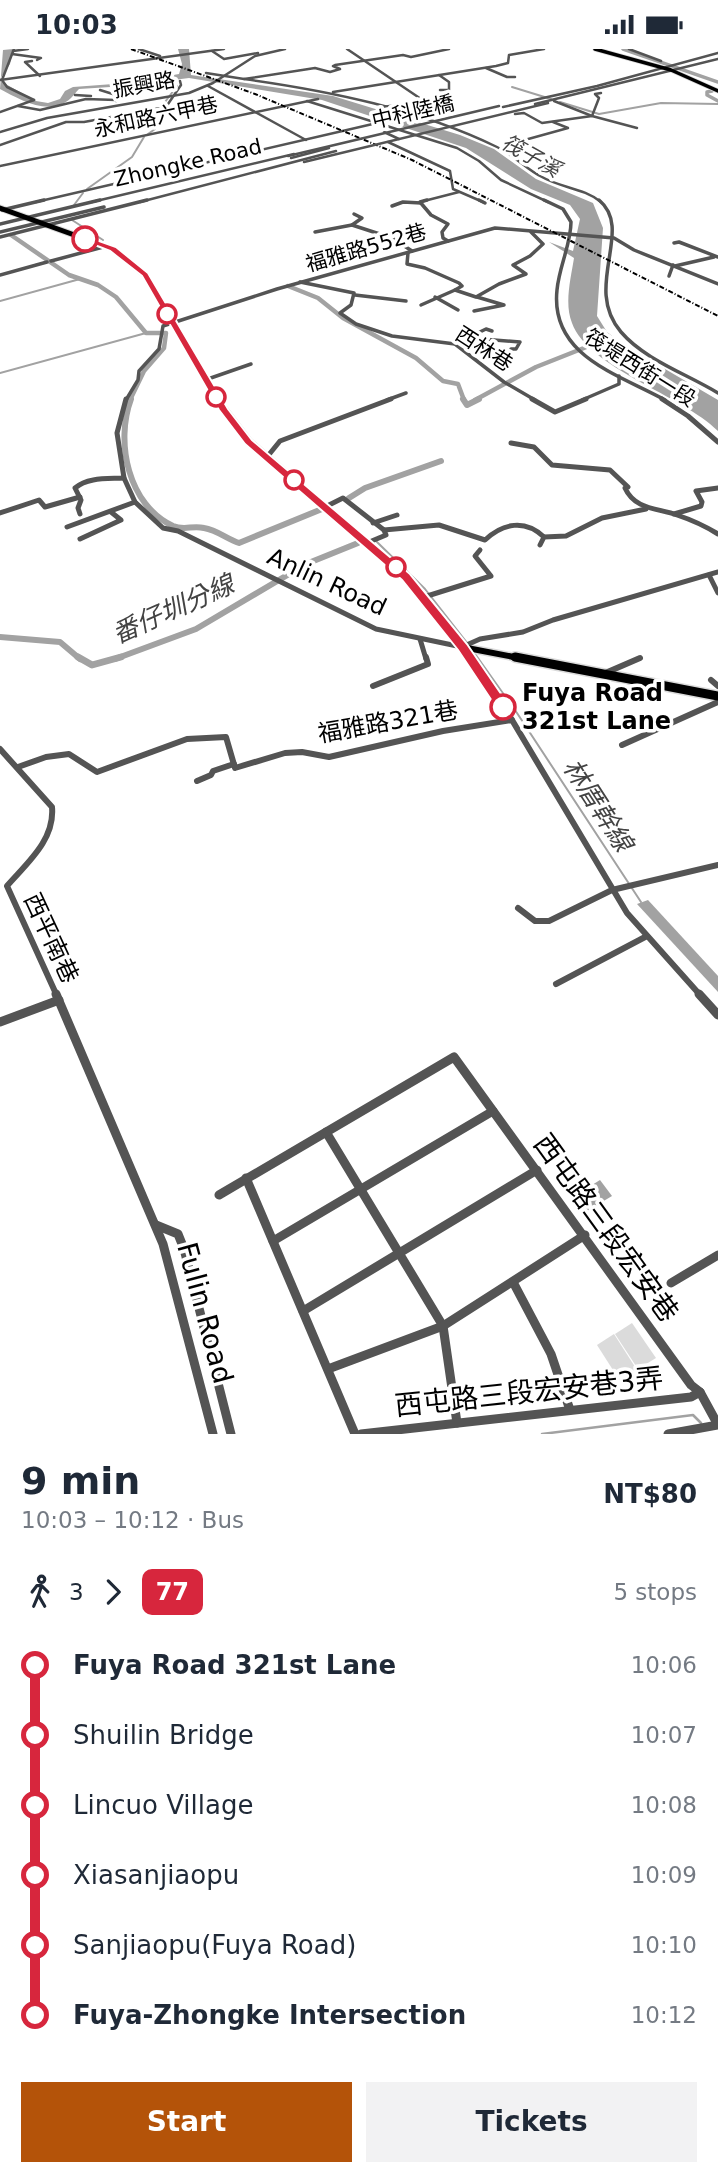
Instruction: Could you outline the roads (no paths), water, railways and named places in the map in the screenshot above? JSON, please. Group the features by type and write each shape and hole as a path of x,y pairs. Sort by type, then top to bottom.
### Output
{"main road":[{"path":"594,49 673,67 718,91"},
{"path":"1,209 107,246 126,257 145,275 223,410 248,442 428,596 467,646"},
{"name":"Anlin Road","path":"467,646 477,651 718,696"}],"street":[{"path":"13,52 28,49"},
{"path":"137,49 164,57"},
{"path":"137,49 147,60"},
{"path":"1,80 224,49"},
{"name":"振興路","path":"0,132 47,118 172,97 208,86 263,53 285,49"},
{"path":"347,49 424,100 381,107"},
{"path":"244,79 315,68 330,72 340,69 333,66 335,65 411,57 449,49"},
{"path":"329,93 508,64 509,55 544,49"},
{"path":"209,50 224,59 263,53"},
{"path":"616,55 629,50 661,61"},
{"path":"13,52 32,59 41,58 25,62 40,76"},
{"path":"1,80 13,52"},
{"path":"304,162 718,56"},
{"path":"288,156 545,99 718,56"},
{"path":"503,108 565,98 673,67"},
{"path":"486,68 506,75 507,78 515,77"},
{"path":"206,73 329,93 427,121 497,148 533,173 597,199 609,212 612,238 605,273 605,297 611,321 627,340 644,352 718,393"},
{"path":"439,75 449,82 449,90 440,90"},
{"path":"0,112 34,100 7,87 1,80"},
{"path":"18,106 40,110 86,99 118,97 126,88 170,80"},
{"path":"0,145 66,122 84,122 166,107 181,85 180,81"},
{"path":"208,86 306,140"},
{"path":"100,90 118,97 122,105"},
{"path":"592,116 599,98 595,94 604,93 597,90"},
{"path":"75,95 118,97"},
{"name":"永和路六甲巷","path":"0,166 318,99"},
{"path":"503,108 545,99 637,128"},
{"path":"306,101 457,149 479,161 496,177 517,190 560,207 570,218 571,234"},
{"name":"中科陸橋","path":"329,148 503,108"},
{"name":"中科陸橋","path":"336,151 503,108"},
{"path":"515,114 524,113 541,123 592,116"},
{"path":"521,141 568,128 553,121"},
{"path":"1,209 379,123"},
{"name":"Zhongke Road","path":"235,174 288,156 398,129"},
{"path":"348,130 363,137"},
{"path":"384,132 399,139"},
{"path":"388,142 450,171 451,187 485,204"},
{"path":"288,156 329,148"},
{"name":"Zhongke Road","path":"0,231 46,225 329,148"},
{"path":"304,162 336,151"},
{"name":"Zhongke Road","path":"0,231 336,151"},
{"name":"Zhongke Road","path":"0,231 25,218 72,205 304,162"},
{"path":"62,195 72,205 84,190"},
{"path":"392,206 402,202 421,203 460,191"},
{"path":"421,203 431,215 448,224 442,232 443,239 448,241"},
{"path":"315,232 352,225 362,218 355,214"},
{"path":"352,225 392,238 410,252"},
{"name":"福雅路552巷","path":"172,324 300,282 490,228 612,238"},
{"name":"西林巷","path":"477,297 499,284 526,274 513,265 530,256 543,244 529,231"},
{"name":"筏堤西街一段","path":"571,234 560,274 557,320 574,346 619,376 686,414 718,442"},
{"path":"612,238 634,250 718,284"},
{"path":"674,243 679,241 717,257"},
{"path":"0,275 107,246"},
{"name":"西林巷","path":"410,252 407,264 427,269 425,270 462,285 421,305"},
{"path":"674,265 717,257"},
{"path":"669,276 674,265"},
{"path":"300,282 318,288 341,289 355,295 406,301"},
{"name":"西林巷","path":"455,290 484,302"},
{"name":"西林巷","path":"355,295 351,305 340,313 356,324 401,338 455,344 504,382 555,412 619,384 619,376"},
{"name":"西林巷","path":"435,297 458,310"},
{"name":"西林巷","path":"474,311 504,305 494,300 478,304"},
{"name":"Anlin Road","path":"172,324 163,326 159,349 139,371 138,380 125,399 117,433 124,478 135,502 163,528 178,531 376,629 467,646"},
{"path":"455,344 486,329 492,331"},
{"name":"西林巷","path":"469,338 520,342 516,349 511,349"},
{"path":"205,380 251,364"},
{"path":"267,457 280,441 406,393"},
{"path":"511,443 534,447 552,465 612,471 628,487 625,488 627,493 646,509"},
{"path":"80,514 80,497 75,487 84,481 124,478"},
{"path":"674,514 701,506 702,502 696,491 718,488"},
{"path":"0,513 39,500 44,507 80,497"},
{"path":"325,507 343,498 384,530 439,525 485,540 494,531 514,523 538,531 544,537 566,537 602,518 646,509 674,514 718,534"},
{"path":"67,527 135,502"},
{"path":"80,538 121,520 111,512"},
{"path":"373,523 397,515"},
{"path":"367,543 386,535 384,530"},
{"path":"540,545 544,537"},
{"path":"428,596 491,576 475,556 480,550"},
{"path":"718,572 553,619 523,632 493,636 467,646 612,890 647,936 718,1015"},
{"path":"709,575 718,593"},
{"path":"373,686 428,664 420,639"},
{"path":"602,674 640,658"},
{"path":"711,680 718,686"},
{"path":"622,745 718,702"},
{"name":"福雅路321巷","path":"197,781 211,775 213,771 234,764 235,768 260,759 293,753 329,757 443,731 512,720"},
{"path":"18,767 30,761 67,754 76,756 90,770 97,772 187,739 226,737 234,764"},
{"name":"西平南巷","path":"0,749 52,807 55,819 46,838 7,886 156,1225"},
{"path":"518,908 534,921 549,921 612,890 718,865"},
{"path":"556,984 647,936"},
{"path":"0,1022 59,1000"},
{"name":"西屯路三段宏安巷","path":"326,1132 454,1058 691,1385 714,1407 718,1425"},
{"path":"273,1241 493,1111"},
{"path":"219,1195 326,1132 443,1326 457,1423"},
{"path":"303,1311 537,1170"},
{"path":"246,1178 355,1434"},
{"name":"Fulin Road","path":"156,1225 167,1255 213,1434"},
{"name":"Fulin Road","path":"156,1225 178,1234 184,1249 231,1434"},
{"path":"328,1370 443,1326 584,1235"},
{"path":"671,1283 716,1259"},
{"path":"513,1282 551,1354 570,1410"},
{"name":"西屯路三段宏安巷3弄","path":"361,1434 691,1397 700,1392"},
{"path":"668,1434 718,1425"}],"waterway":[{"path":"623,49 718,82"},
{"path":"148,134 155,129 165,102 177,86 170,80"},
{"path":"512,87 551,99"},
{"path":"712,91 707,92 707,95 718,101"},
{"path":"560,102 599,114 661,103 718,104"},
{"path":"87,189 132,157 144,137"},
{"path":"74,205 83,193"},
{"path":"72,220 103,240"},
{"path":"11,235 69,275 98,285 116,297 146,333 166,333 164,348 144,371 130,400"},
{"path":"0,301 80,279"},
{"path":"288,286 318,298 343,318 416,358 443,381 458,384 464,400"},
{"path":"0,373 146,333"},
{"path":"475,400 536,367 594,344"},
{"path":"131,399 124,434 129,471 145,503 173,526 209,529 239,543 322,509"},
{"path":"463,399 467,405 479,399"},
{"path":"349,498 365,488 441,461"},
{"name":"林厝幹線","path":"377,542 425,589 468,644"},
{"name":"番仔圳分線","path":"119,658 196,629 306,564 358,543"},
{"name":"番仔圳分線","path":"0,637 60,642 80,659"},
{"name":"林厝幹線","path":"473,651 641,902"},
{"name":"番仔圳分線","path":"78,657 92,665 119,658"},
{"path":"542,1434 693,1415 701,1423"}],"railway":[{"path":"131,49 255,94 412,160 718,316"}],"place":[{"name":"Fuya Road 321st Lane","path":"503,707"}],"water label":[{"name":"筏子溪","path":"531,156"}]}
